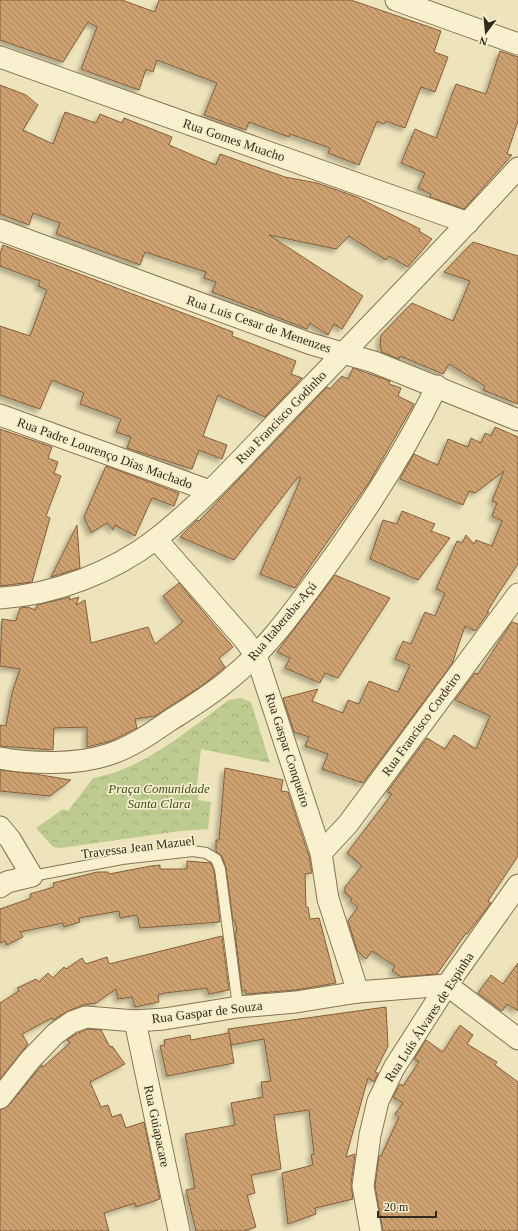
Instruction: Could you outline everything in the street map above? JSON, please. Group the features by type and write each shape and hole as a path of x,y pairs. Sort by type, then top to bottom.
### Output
{"street":[{"path":"396,0 518,44"},
{"name":"Rua Gomes Muacho","path":"0,57 468,223"},
{"name":"Rua Francisco Godinho","path":"0,598 22,596 75,582 115,565 156,539 210,491 468,223 518,168"},
{"name":"Rua Luis Cesar de Menenzes","path":"0,230 311,344 344,352 374,362 437,386 518,420"},
{"name":"Rua Itaberaba-Açú","path":"0,758 46,762 98,757 119,751 140,740 208,696 233,677 256,655 300,603 375,498 424,413 437,386"},
{"name":"Rua Padre Lourenço Dias Machado","path":"0,415 210,491"},
{"name":"Rua Gaspar Conqueiro","path":"156,539 243,638 256,655 321,853 328,899 358,992"},
{"name":"Rua Francisco Cordeiro","path":"321,853 348,824 518,594"},
{"path":"0,827 10,839 32,876 7,882 0,886"},
{"name":"Rua Luís Álvares de Espinha","path":"370,1231 363,1186 370,1135 378,1101 394,1068 447,985 518,885"},
{"path":"447,985 518,1039"},
{"name":"Rua Gaspar de Souza","path":"0,1098 30,1060 55,1034 72,1022 86,1017 135,1021 164,1019 238,1007 296,1002 358,992 447,985"},
{"name":"Rua Guiapacare","path":"135,1021 179,1231"}],"lane":[{"name":"Travessa Jean Mazuel","path":"32,876 122,859 193,851 206,853 216,859 220,869 238,1007"}],"green space":[{"name":"Praça Comunidade Santa Clara","path":"241,698 251,702 270,763 201,749 197,786 200,787 198,800 211,802 208,829 181,831 60,848 53,847 36,828 63,809 68,811 93,778 112,773 148,757 165,747 229,700"}],"building":[{"path":"0,0 122,0 155,12 159,0 351,0 441,31 434,52 448,57 435,92 421,87 405,128 386,121 384,124 377,121 359,165 328,153 330,148 290,134 289,137 249,122 246,130 204,115 217,83 157,60 153,72 146,69 139,90 81,69 97,27 88,22 63,62 0,40"},
{"path":"500,51 518,57 518,121 507,154 512,155 464,209 430,197 431,194 418,188 425,173 401,163 415,129 436,138 456,84 486,94"},
{"path":"0,85 26,95 38,105 23,130 53,144 65,112 96,123 100,114 122,123 124,118 172,137 169,145 216,165 220,154 285,177 317,183 357,197 420,229 419,231 432,239 408,267 389,256 386,260 349,236 336,249 269,235 363,296 342,329 334,324 328,335 310,323 307,329 212,292 216,282 204,278 206,272 145,252 140,265 56,234 60,223 33,213 29,225 0,214"},
{"path":"473,242 518,256 518,404 483,390 485,386 449,364 443,374 400,356 399,359 382,352 380,346 381,335 412,303 453,321 470,281 444,272"},
{"path":"3,245 233,332 232,336 296,361 291,374 302,378 265,417 218,395 203,436 227,445 222,459 199,450 192,469 127,448 131,437 116,432 121,419 80,404 84,393 52,380 40,409 0,395 0,326 30,336 47,290 38,286 40,281 0,266 0,254"},
{"path":"353,368 390,381 389,384 401,388 398,396 414,404 370,481 295,588 260,574 301,478 298,477 234,560 180,537 197,520 199,521 327,387 330,389 342,376 348,379"},
{"path":"495,427 518,437 518,564 487,612 489,612 475,631 465,626 452,664 363,783 322,769 328,754 305,746 309,737 294,732 283,698 318,689 312,701 343,713 348,700 359,704 369,681 398,692 410,665 395,659 403,641 411,644 425,612 435,616 445,593 436,589 457,541 462,543 466,535 474,544 476,540 492,546 502,521 492,516 497,503 492,501 504,471 475,493 469,491 463,505 400,479 414,454 438,465 448,439 468,447 471,438 481,443 485,433 491,436"},
{"path":"0,429 52,447 48,458 58,462 54,473 61,476 46,516 50,518 32,582 0,586"},
{"path":"106,466 179,493 174,506 152,498 135,536 115,525 113,530 107,523 91,533 84,517"},
{"path":"402,511 435,524 431,531 450,538 418,580 370,559 383,520 397,524"},
{"path":"77,525 80,568 51,577"},
{"path":"335,575 390,598 338,678 325,673 320,683 285,668 290,658 277,652"},
{"path":"179,583 233,647 219,658 225,667 203,685 155,716 135,719 137,728 111,741 87,747 87,727 54,728 53,750 0,746 0,725 6,726 12,693 20,669 0,666 2,619 16,621 20,608 28,607 35,610 37,605 70,597 69,600 79,597 76,605 85,600 91,643 148,627 155,644 183,622 163,596"},
{"path":"512,622 518,624 518,856 488,901 491,903 467,934 466,933 437,974 401,977 392,971 395,966 372,951 366,959 357,950 348,921 358,907 350,901 352,899 345,893 345,887 362,866 347,853 392,794 387,792 427,738 445,749 454,735 476,749 490,716 455,700 475,673 478,674"},
{"path":"225,768 283,780 281,791 288,792 309,856 312,873 305,874 306,907 308,907 310,919 319,918 336,983 295,990 246,994 245,990 242,991 235,932 237,932 235,921 233,921 226,868 222,856 216,851 216,840 219,840"},
{"path":"0,770 71,780 50,796 0,791"},
{"path":"187,861 211,863 214,871 220,922 140,928 137,915 120,918 119,911 79,918 80,922 64,927 63,923 20,932 23,937 7,945 5,941 0,943 0,909 31,898 30,894 54,887 53,883 97,872 108,872 109,874 160,865 160,869 187,869"},
{"path":"222,936 229,990 209,994 207,988 165,993 158,995 159,1002 135,1007 132,997 118,999 116,989 96,1003 83,1005 68,1011 53,1020 52,1018 22,1034 28,1044 0,1079 0,1003 19,991 17,988 36,979 39,982 48,973 53,978 64,967 66,969 82,958 86,964 107,957 109,964"},
{"path":"518,963 518,1011 507,1004 502,1011 478,993 491,975 503,984"},
{"path":"386,1007 388,1046 375,1072 378,1073 374,1082 368,1078 346,1157 355,1154 351,1184 353,1199 315,1208 316,1214 288,1224 282,1173 313,1165 311,1155 314,1154 309,1110 274,1115 281,1169 251,1175 255,1193 247,1195 256,1227 244,1231 196,1231 186,1190 195,1188 185,1134 235,1125 231,1103 263,1097 261,1082 271,1081 264,1039 231,1045 228,1029"},
{"path":"460,1025 473,1035 467,1044 497,1062 495,1065 518,1082 518,1231 383,1231 375,1186 379,1156 381,1156 399,1117 395,1114 403,1103 393,1097 400,1084 403,1086 419,1062 414,1059 426,1040 443,1052"},
{"path":"88,1029 101,1030 110,1047 112,1046 125,1064 90,1082 101,1107 108,1105 112,1117 121,1114 126,1128 144,1122 160,1199 136,1207 135,1203 104,1213 109,1231 0,1231 0,1110 9,1105 42,1065 43,1067 70,1043 67,1040"},
{"path":"229,1033 234,1063 167,1076 160,1046 165,1045 164,1040 190,1035 191,1040"}]}
